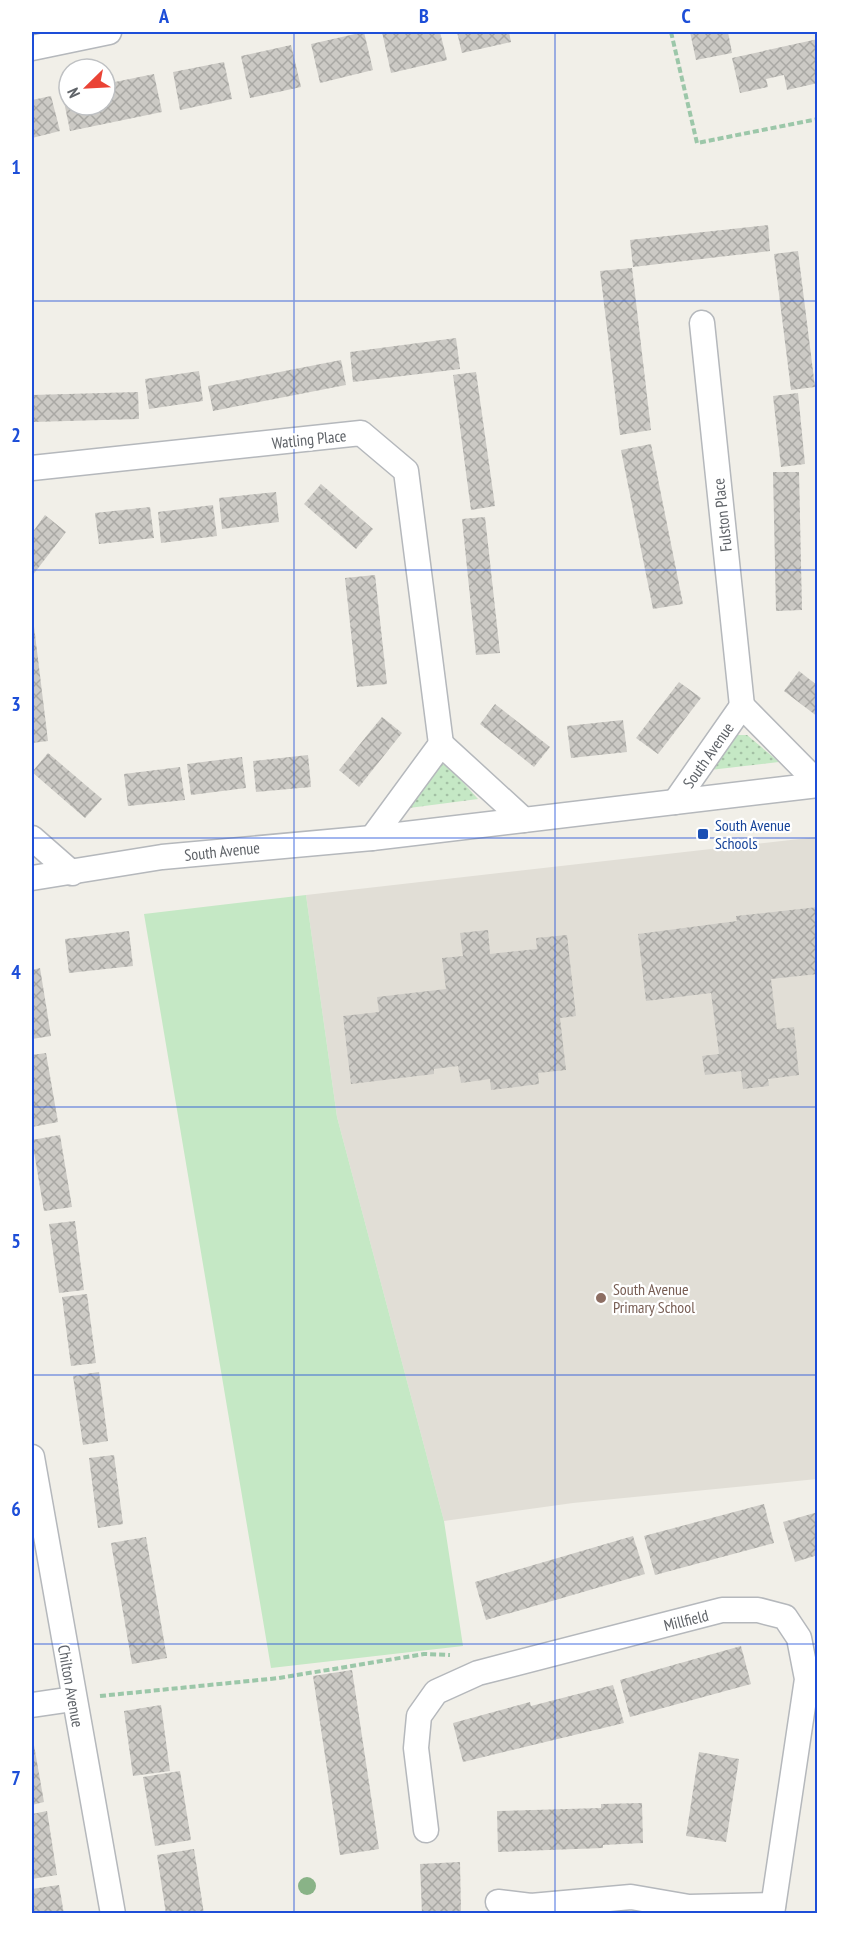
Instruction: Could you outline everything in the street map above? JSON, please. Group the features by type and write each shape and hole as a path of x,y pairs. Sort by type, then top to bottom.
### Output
{"street":[{"path":"32,48 109,32"},
{"name":"Fulston Place","path":"702,324 742,706"},
{"name":"Watling Place","path":"32,468 361,434 406,471 441,744"},
{"name":"South Avenue","path":"675,802 742,706 818,784"},
{"path":"372,838 441,744 524,820"},
{"name":"South Avenue","path":"32,878 162,857 372,838 818,784"},
{"path":"32,838 72,873"},
{"name":"Chilton Avenue","path":"32,1457 73,1699 113,1914"},
{"name":"Millfield","path":"426,1830 416,1748 419,1716 436,1692 478,1673 722,1610 758,1610 785,1617 800,1638 807,1679 773,1910"},
{"path":"32,1705 73,1699"},
{"path":"498,1902 531,1910 631,1897 689,1907 773,1910"}],"path":[{"path":"670,32 697,143 818,119"},
{"path":"73,1699 279,1678 424,1654 454,1655"}],"shaded area":[{"name":"South Avenue Primary School","path":"817,837 817,1479 573,1503 444,1521 337,1117 306,895"}],"green space":[{"path":"737,735 747,735 779,762 710,770"},
{"path":"441,763 451,769 478,799 409,808"},
{"path":"306,895 337,1117 444,1521 463,1646 271,1668 144,914"}],"building":[{"path":"364,32 373,70 320,83 311,44"},
{"path":"382,32 440,32 447,60 391,73"},
{"path":"457,32 509,32 511,42 462,53"},
{"path":"690,32 728,32 732,53 696,60"},
{"path":"818,39 818,83 787,90 784,75 766,79 768,87 740,93 732,58"},
{"path":"291,45 301,87 250,98 241,56"},
{"path":"224,62 232,99 180,110 173,72"},
{"path":"154,74 162,112 70,131 67,117 117,117 117,82"},
{"path":"51,96 60,131 32,138 32,100"},
{"path":"768,225 770,251 633,267 630,240"},
{"path":"798,251 815,387 791,390 774,254"},
{"path":"632,268 651,430 620,435 600,271"},
{"path":"456,338 460,369 353,382 350,352"},
{"path":"341,360 346,385 213,411 208,386"},
{"path":"199,371 203,401 149,409 145,379"},
{"path":"476,372 495,506 471,510 453,375"},
{"path":"138,392 139,419 32,422 32,395"},
{"path":"798,393 805,464 781,467 773,396"},
{"path":"651,444 683,604 653,609 621,450"},
{"path":"773,472 799,472 802,610 776,611"},
{"path":"321,484 373,529 356,549 304,504"},
{"path":"276,492 279,522 222,529 219,498"},
{"path":"213,505 217,536 161,543 158,512"},
{"path":"150,507 154,538 99,544 95,513"},
{"path":"45,515 66,532 32,576 32,533"},
{"path":"485,517 500,653 476,655 462,519"},
{"path":"375,575 387,684 357,687 345,578"},
{"path":"32,610 48,741 32,743"},
{"path":"799,671 818,686 818,717 784,691"},
{"path":"679,682 701,698 658,754 636,738"},
{"path":"495,704 550,747 534,767 480,724"},
{"path":"382,717 402,733 359,787 339,770"},
{"path":"623,720 627,752 571,758 567,726"},
{"path":"48,753 102,799 85,818 32,772"},
{"path":"308,755 311,787 256,792 253,761"},
{"path":"242,757 246,788 191,795 187,764"},
{"path":"180,767 185,800 128,806 124,774"},
{"path":"818,907 818,974 771,979 777,1029 794,1027 799,1075 768,1079 769,1086 743,1089 741,1071 705,1075 702,1056 719,1054 711,993 646,1001 638,934 737,921 736,916"},
{"path":"488,930 490,954 537,949 536,938 567,935 576,1016 560,1018 566,1070 538,1073 539,1084 491,1090 490,1079 461,1083 458,1066 434,1069 434,1074 351,1084 343,1016 379,1012 377,997 446,989 442,958 463,956 460,933"},
{"path":"129,931 133,966 69,973 65,939"},
{"path":"40,968 51,1036 32,1039 32,970"},
{"path":"46,1053 58,1122 32,1127 32,1055"},
{"path":"60,1135 72,1207 44,1211 32,1140"},
{"path":"75,1221 84,1290 59,1293 49,1224"},
{"path":"87,1294 96,1363 71,1366 62,1297"},
{"path":"99,1372 108,1441 83,1445 73,1376"},
{"path":"114,1455 123,1524 98,1528 89,1458"},
{"path":"764,1504 774,1543 655,1575 644,1536"},
{"path":"818,1512 818,1555 795,1562 783,1522"},
{"path":"633,1536 645,1574 486,1620 475,1582"},
{"path":"146,1537 167,1658 132,1664 111,1543"},
{"path":"741,1646 751,1684 630,1717 620,1680"},
{"path":"352,1670 379,1849 340,1855 313,1676"},
{"path":"613,1685 624,1723 463,1762 453,1723 530,1702 531,1706"},
{"path":"161,1705 170,1771 133,1776 124,1711"},
{"path":"32,1734 44,1802 32,1805"},
{"path":"699,1752 739,1759 726,1842 686,1836"},
{"path":"180,1771 191,1840 155,1846 143,1777"},
{"path":"642,1803 643,1843 603,1845 603,1848 498,1852 497,1811 601,1808 601,1804"},
{"path":"47,1811 57,1875 32,1879 32,1814"},
{"path":"194,1849 204,1914 166,1914 157,1855"},
{"path":"460,1862 461,1914 422,1914 420,1864"},
{"path":"59,1885 64,1914 32,1914 32,1889"}],"place":[{"name":"South Avenue Schools","path":"703,834"},
{"name":"South Avenue Primary School","path":"601,1298"}]}
